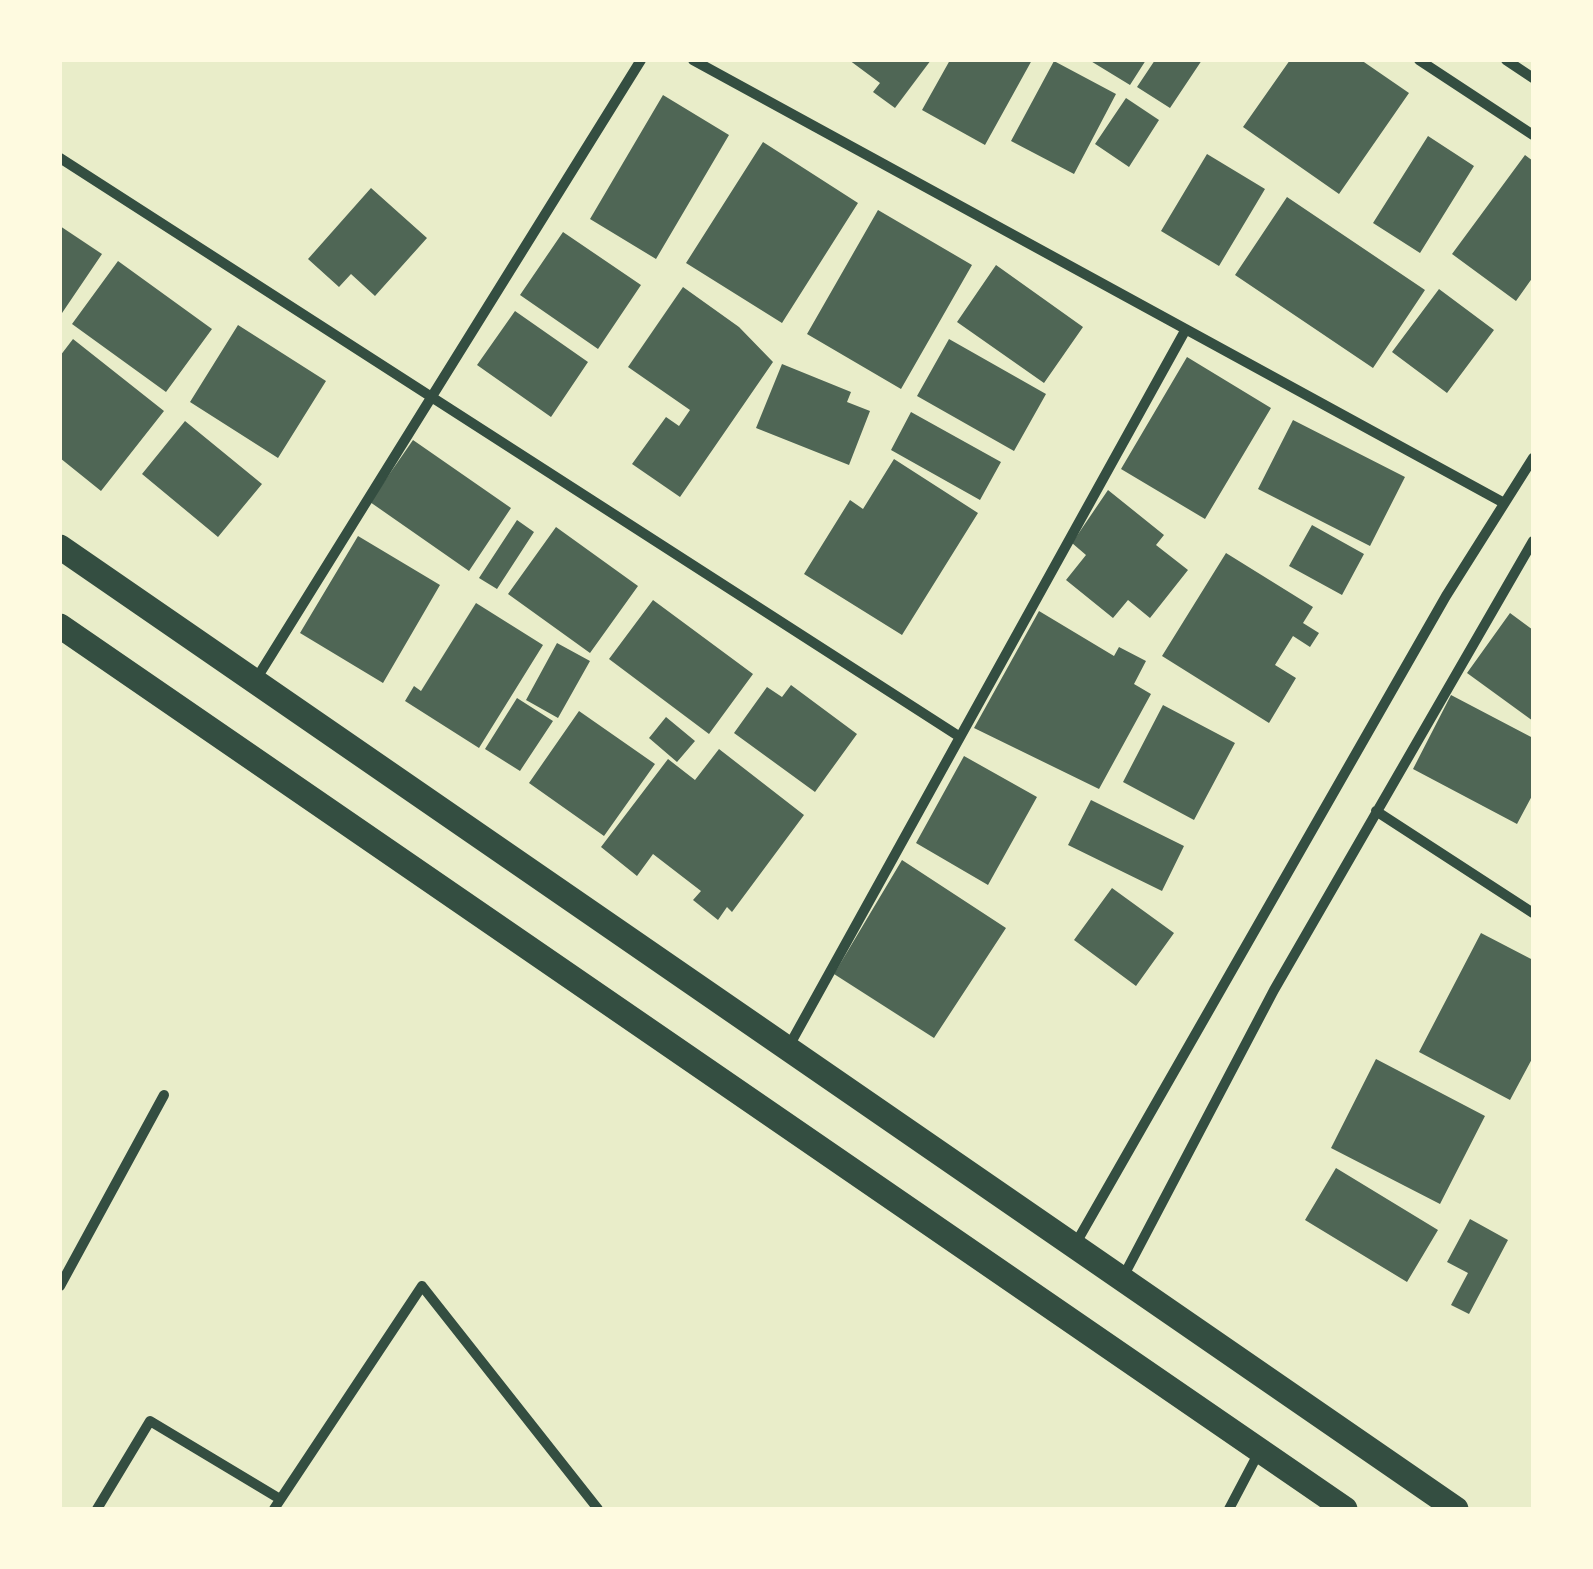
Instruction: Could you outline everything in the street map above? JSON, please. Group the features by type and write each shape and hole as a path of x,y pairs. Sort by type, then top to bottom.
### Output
{"main road":[{"path":"60,547 1456,1509"},
{"path":"60,626 1345,1509"}],"street":[{"path":"254,682 641,60"},
{"path":"693,60 1504,503"},
{"path":"1419,60 1533,135"},
{"path":"1506,60 1533,78"},
{"path":"60,158 960,737"},
{"path":"787,1050 1186,329"},
{"path":"1074,1247 1446,596 1533,458"},
{"path":"1122,1280 1274,990 1533,542"},
{"path":"1376,812 1533,913"},
{"path":"60,1286 164,1095"},
{"path":"97,1509 150,1421 277,1504 422,1286 598,1509"},
{"path":"1230,1509 1260,1450"}],"building":[{"path":"849,60 931,60 895,108 873,92 880,83"},
{"path":"950,60 1032,60 985,145 922,110"},
{"path":"1089,60 1146,60 1130,85"},
{"path":"1155,60 1202,60 1170,108 1137,87"},
{"path":"1290,60 1361,60 1409,93 1339,194 1243,127"},
{"path":"1054,61 1116,94 1074,174 1011,141"},
{"path":"663,95 729,135 656,259 590,219"},
{"path":"1126,98 1159,120 1129,167 1095,144"},
{"path":"1428,136 1474,166 1420,253 1373,223"},
{"path":"763,142 858,203 782,323 686,263"},
{"path":"1207,154 1265,189 1219,266 1161,231"},
{"path":"1525,155 1533,161 1533,277 1516,301 1452,254"},
{"path":"371,188 427,238 375,296 351,274 339,287 308,259"},
{"path":"1287,197 1425,290 1373,368 1235,275"},
{"path":"878,210 972,265 901,389 807,334"},
{"path":"60,226 102,254 60,316"},
{"path":"563,232 641,285 598,349 520,295"},
{"path":"118,261 212,329 166,392 72,324"},
{"path":"996,265 1083,327 1044,383 957,322"},
{"path":"683,287 739,327 773,362 680,497 632,464 666,417 679,426 690,410 628,367"},
{"path":"1439,289 1494,330 1447,393 1392,352"},
{"path":"515,311 588,362 551,417 477,365"},
{"path":"238,325 326,381 278,458 190,402"},
{"path":"73,339 164,411 101,491 60,458 60,356"},
{"path":"949,339 1046,394 1014,451 917,396"},
{"path":"1187,357 1271,408 1205,519 1121,469"},
{"path":"782,364 851,392 847,402 870,411 849,465 756,428"},
{"path":"911,412 1001,462 980,500 891,450"},
{"path":"1293,420 1405,477 1370,546 1258,489"},
{"path":"185,421 262,484 218,537 142,474"},
{"path":"413,440 511,508 469,571 370,502"},
{"path":"894,459 978,513 902,635 804,574 850,500 863,509"},
{"path":"1108,490 1164,535 1156,545 1188,570 1150,618 1128,600 1113,618 1066,580 1086,555 1072,543"},
{"path":"517,520 534,532 497,589 479,578"},
{"path":"1312,525 1364,554 1342,595 1289,566"},
{"path":"556,527 638,586 590,653 508,594"},
{"path":"358,536 440,585 383,683 300,633"},
{"path":"1226,553 1313,607 1303,623 1319,633 1310,647 1293,636 1275,665 1296,678 1269,723 1162,656"},
{"path":"653,600 753,674 709,734 609,659"},
{"path":"476,603 543,645 479,748 405,701 414,686 421,691"},
{"path":"1039,611 1114,656 1119,647 1146,661 1134,684 1151,694 1099,789 974,728"},
{"path":"1510,613 1533,630 1533,721 1467,673"},
{"path":"557,643 590,661 558,718 526,700"},
{"path":"791,685 857,734 815,792 734,733 767,687 782,697"},
{"path":"1451,695 1533,738 1533,794 1517,824 1413,769"},
{"path":"517,698 553,721 520,771 485,749"},
{"path":"1163,705 1235,743 1194,820 1123,782"},
{"path":"579,711 655,764 604,836 529,783"},
{"path":"666,717 695,741 677,762 649,738"},
{"path":"719,749 804,815 732,912 727,907 718,920 693,900 701,891 653,854 637,876 601,847 668,759 695,780"},
{"path":"964,756 1037,797 988,885 916,843"},
{"path":"1091,800 1184,846 1162,891 1068,845"},
{"path":"902,860 1006,928 934,1038 834,974"},
{"path":"1112,888 1174,933 1136,986 1074,940"},
{"path":"1481,933 1533,960 1533,1057 1510,1100 1419,1052"},
{"path":"1376,1059 1485,1116 1440,1204 1331,1148"},
{"path":"1336,1168 1438,1230 1407,1282 1305,1220"},
{"path":"1470,1219 1508,1240 1469,1314 1451,1305 1468,1273 1447,1262"}]}
